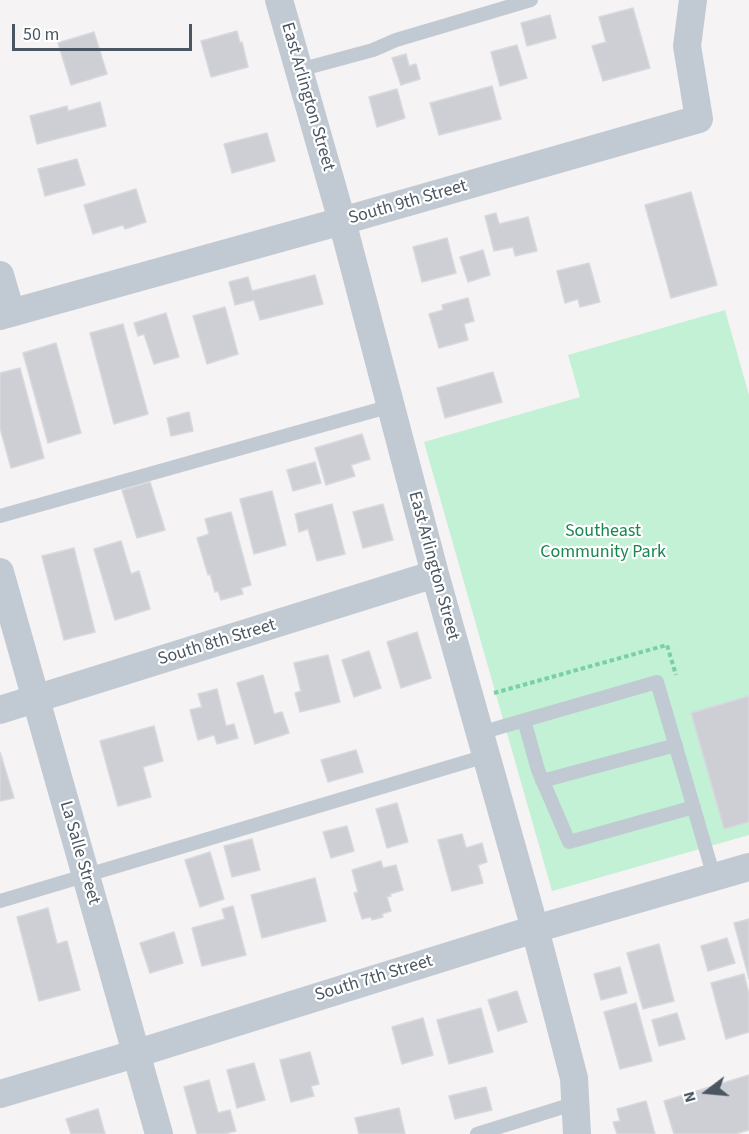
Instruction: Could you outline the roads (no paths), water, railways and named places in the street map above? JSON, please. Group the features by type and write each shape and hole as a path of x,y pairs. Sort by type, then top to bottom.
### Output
{"street":[{"name":"East Arlington Street","path":"279,0 342,221 435,574 535,929 574,1078 577,1134"},
{"name":"South 9th Street","path":"5,315 699,119 687,46 693,0"},
{"path":"0,275 5,315"},
{"name":"La Salle Street","path":"0,572 138,1053 159,1134"},
{"name":"South 8th Street","path":"0,711 435,574"},
{"name":"South 7th Street","path":"0,1094 535,929 749,867"}],"lane":[{"path":"299,70 373,50 396,40 531,0"},
{"path":"0,516 391,406"},
{"path":"0,901 86,875 483,744 524,720 657,682 714,877"},
{"path":"524,720 542,781 569,842 694,807"},
{"path":"542,781 676,745"},
{"path":"477,1134 576,1103"}],"park label":[{"name":"Southeast Community Park","path":"603,542"}]}
